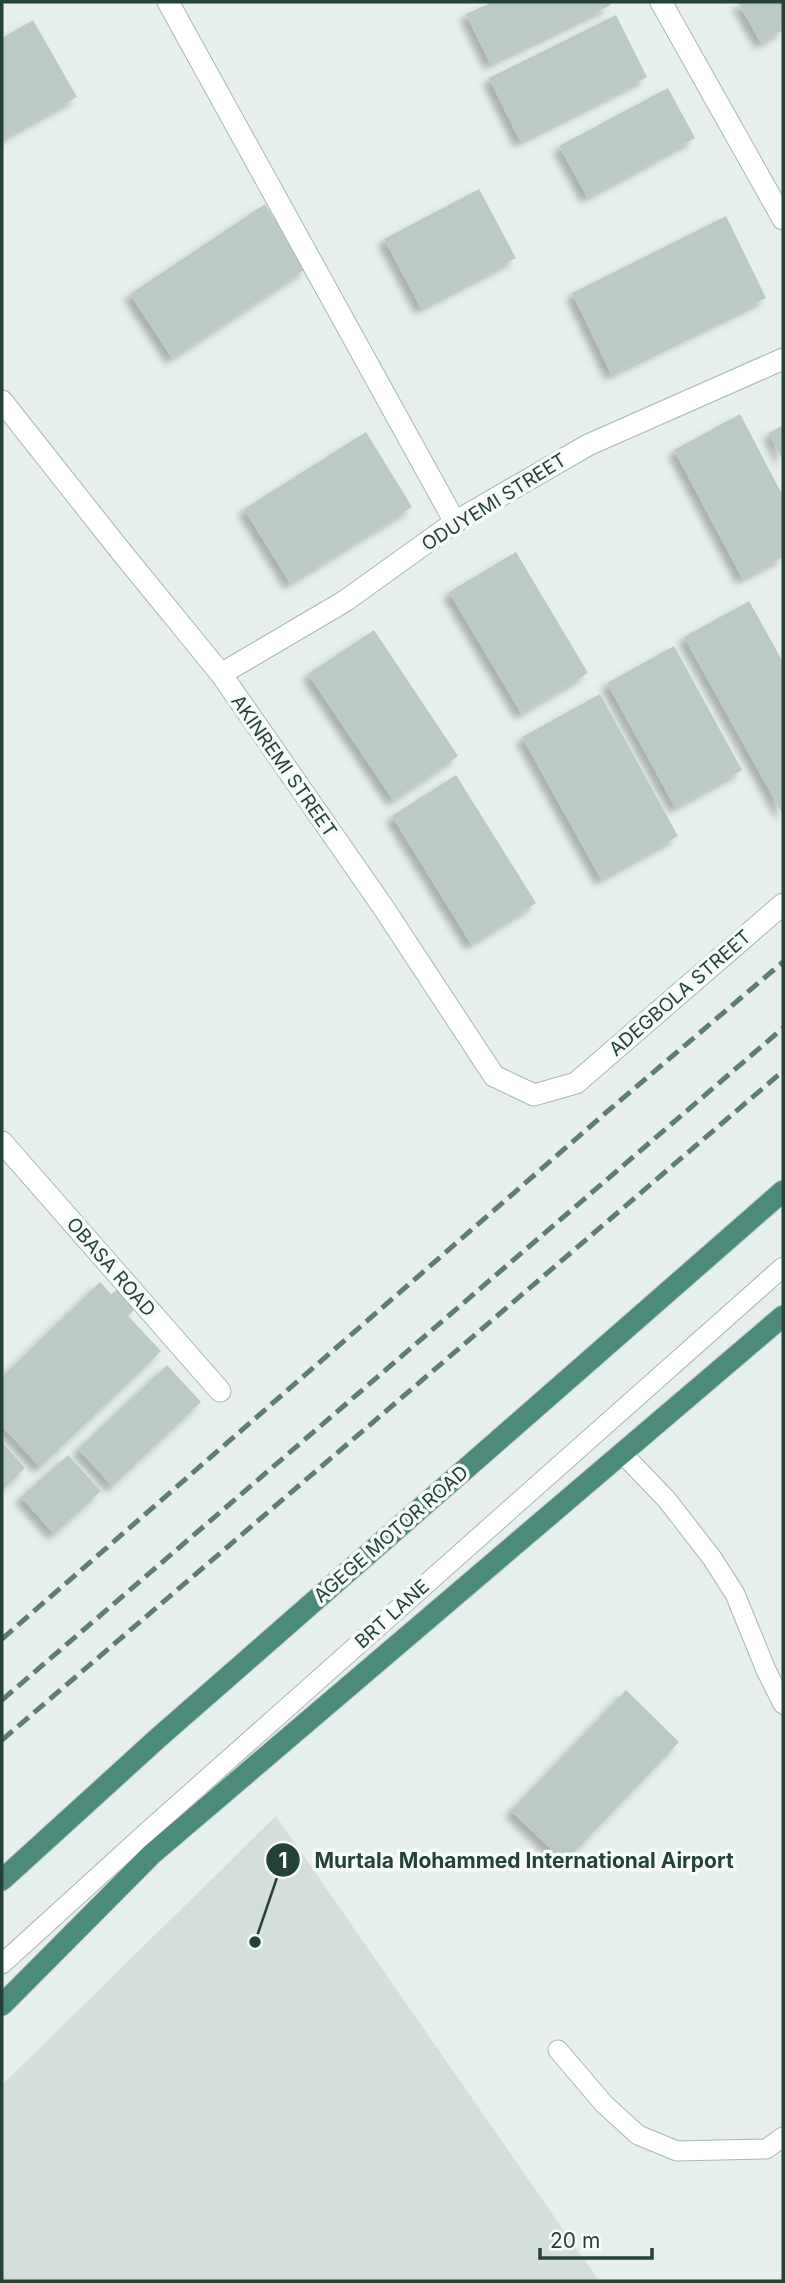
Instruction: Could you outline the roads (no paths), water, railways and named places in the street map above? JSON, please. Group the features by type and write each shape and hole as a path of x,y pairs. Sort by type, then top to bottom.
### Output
{"highway":[{"name":"AGEGE MOTOR ROAD","path":"2,1880 158,1738 783,1191"},
{"path":"2,2005 152,1854 783,1316"}],"street":[{"path":"168,2 455,522"},
{"path":"661,2 783,219"},
{"name":"ODUYEMI STREET","path":"221,674 345,601 455,522 588,445 783,359"},
{"name":"AKINREMI STREET","path":"2,401 118,549 221,674 383,907 494,1076 534,1094 576,1083"},
{"name":"ADEGBOLA STREET","path":"576,1083 783,904"},
{"name":"OBASA ROAD","path":"2,1142 220,1391"}],"lane":[{"name":"BRT LANE","path":"2,1964 783,1267"},
{"path":"622,1453 667,1500 712,1558 735,1594 783,1704"},
{"path":"558,2050 604,2104 638,2136 677,2151 766,2149 783,2137"}],"railway":[{"path":"2,1639 609,1110 783,962"},
{"path":"2,1700 783,1028"},
{"path":"2,1740 783,1071"}],"place":[{"name":"Murtala Mohammed International Airport","path":"255,1942"}]}
